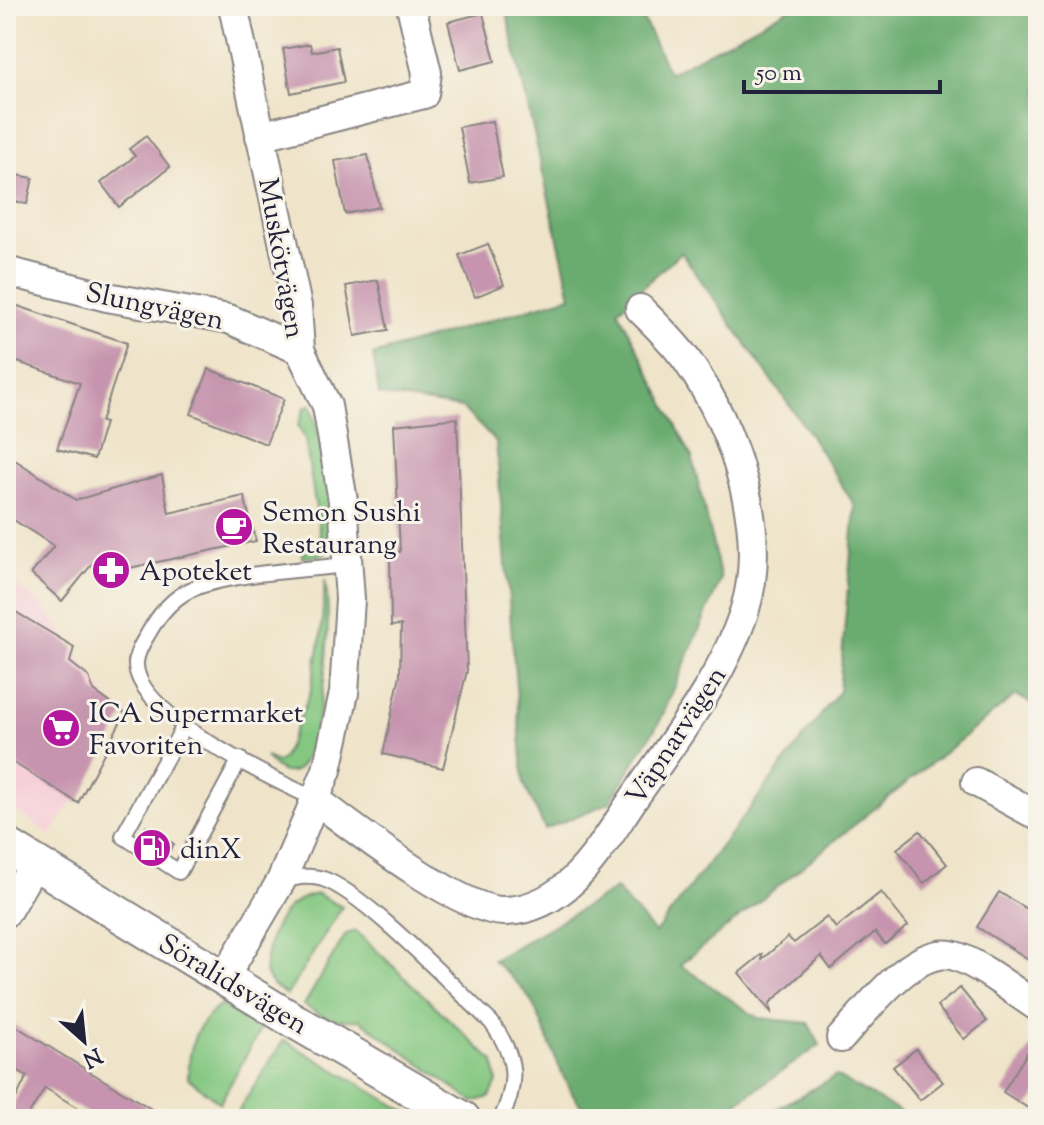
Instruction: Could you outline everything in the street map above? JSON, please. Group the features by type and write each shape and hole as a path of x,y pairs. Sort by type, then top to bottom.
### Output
{"street":[{"name":"Muskötvägen","path":"224,978 281,881 327,770 344,693 350,599 343,501 331,422 320,389 300,350 297,306 233,6"},
{"path":"260,136 424,94 428,86 427,73 411,6"},
{"name":"Slungvägen","path":"6,271 107,297 229,319 257,328 300,350"},
{"name":"Väpnarvägen","path":"315,799 418,871 481,908 505,911 526,907 571,884 589,865 679,733 719,669 746,606 752,558 751,528 741,479 720,421 690,365 640,309"},
{"path":"976,782 1038,816"},
{"name":"Söralidsvägen","path":"6,845 463,1119"},
{"path":"6,912 35,863"},
{"path":"841,1038 893,981 922,959 933,957 956,955 1038,1007"}],"lane":[{"path":"315,799 184,726 158,704 144,686 136,664 146,638 172,602 206,584 347,565"},
{"path":"184,726 123,836 179,872 240,759"},
{"path":"281,881 307,876 333,883 380,919 491,1022 505,1041 514,1065 511,1095 501,1119"}],"shaded area":[{"path":"6,576 46,609 122,720 51,835 6,804"}],"green space":[{"path":"505,6 637,6 669,73 794,6 1038,6 1038,707 1016,695 680,965 758,1018 808,1023 820,1045 713,1119 597,1119 575,1098 528,995 493,960 616,889 655,933 839,691 855,506 806,429 681,252 618,310 692,457 721,579 661,719 609,803 545,829 524,784 496,442 462,408 379,395 373,355 571,296"},
{"path":"311,405 327,478 333,538 325,553 302,558 302,553 317,547 321,541 305,439 298,426 305,407"},
{"path":"325,580 327,649 320,708 306,756 297,770 283,772 265,756 277,763 283,758 310,694 321,637"},
{"path":"317,894 342,907 287,995 274,986 265,973 268,947 284,912 304,898"},
{"path":"356,931 494,1062 497,1082 490,1097 473,1102 360,1020 330,1018 304,1005 346,934"},
{"path":"221,1005 261,1028 220,1103 188,1078 190,1056 199,1028"},
{"path":"284,1040 419,1119 233,1119"},
{"path":"836,1076 913,1119 758,1119"}],"building":[{"path":"483,13 495,61 460,70 448,22"},
{"path":"310,44 312,52 337,47 344,82 291,93 283,49"},
{"path":"492,121 503,177 470,183 459,127"},
{"path":"146,136 170,167 119,207 101,183 135,156 129,149"},
{"path":"368,155 379,207 345,214 335,161"},
{"path":"6,173 33,178 27,204 6,200"},
{"path":"488,244 504,285 475,297 459,255"},
{"path":"378,280 388,330 355,336 346,286"},
{"path":"6,302 127,343 101,422 105,423 94,459 57,449 80,383 6,358"},
{"path":"209,369 284,399 266,444 191,414"},
{"path":"457,418 467,671 443,768 383,754 400,675 401,625 391,626 390,552 400,552 394,425"},
{"path":"6,454 76,500 162,475 169,513 244,496 256,541 106,573 92,564 62,601 31,574 54,546 6,515"},
{"path":"6,606 74,647 70,662 89,677 94,691 125,713 78,803 6,758"},
{"path":"146,827 174,844 168,853 141,836"},
{"path":"920,831 947,864 924,883 897,849"},
{"path":"881,892 908,926 885,944 875,932 831,969 821,956 770,1003 771,1012 739,973 788,937 794,943 827,917 836,928"},
{"path":"999,892 1038,916 1038,965 977,927"},
{"path":"960,988 987,1021 964,1039 937,1006"},
{"path":"6,1020 168,1119 96,1119 45,1088 26,1119 6,1119 27,1076 6,1064"},
{"path":"1038,1035 1038,1092 1028,1108 1003,1092"},
{"path":"916,1049 943,1082 920,1100 893,1067"}],"place":[{"name":"Semon Sushi Restaurang","path":"234,527"},
{"name":"Apoteket","path":"111,570"},
{"name":"ICA Supermarket Favoriten","path":"61,728"},
{"name":"dinX","path":"152,848"}]}
